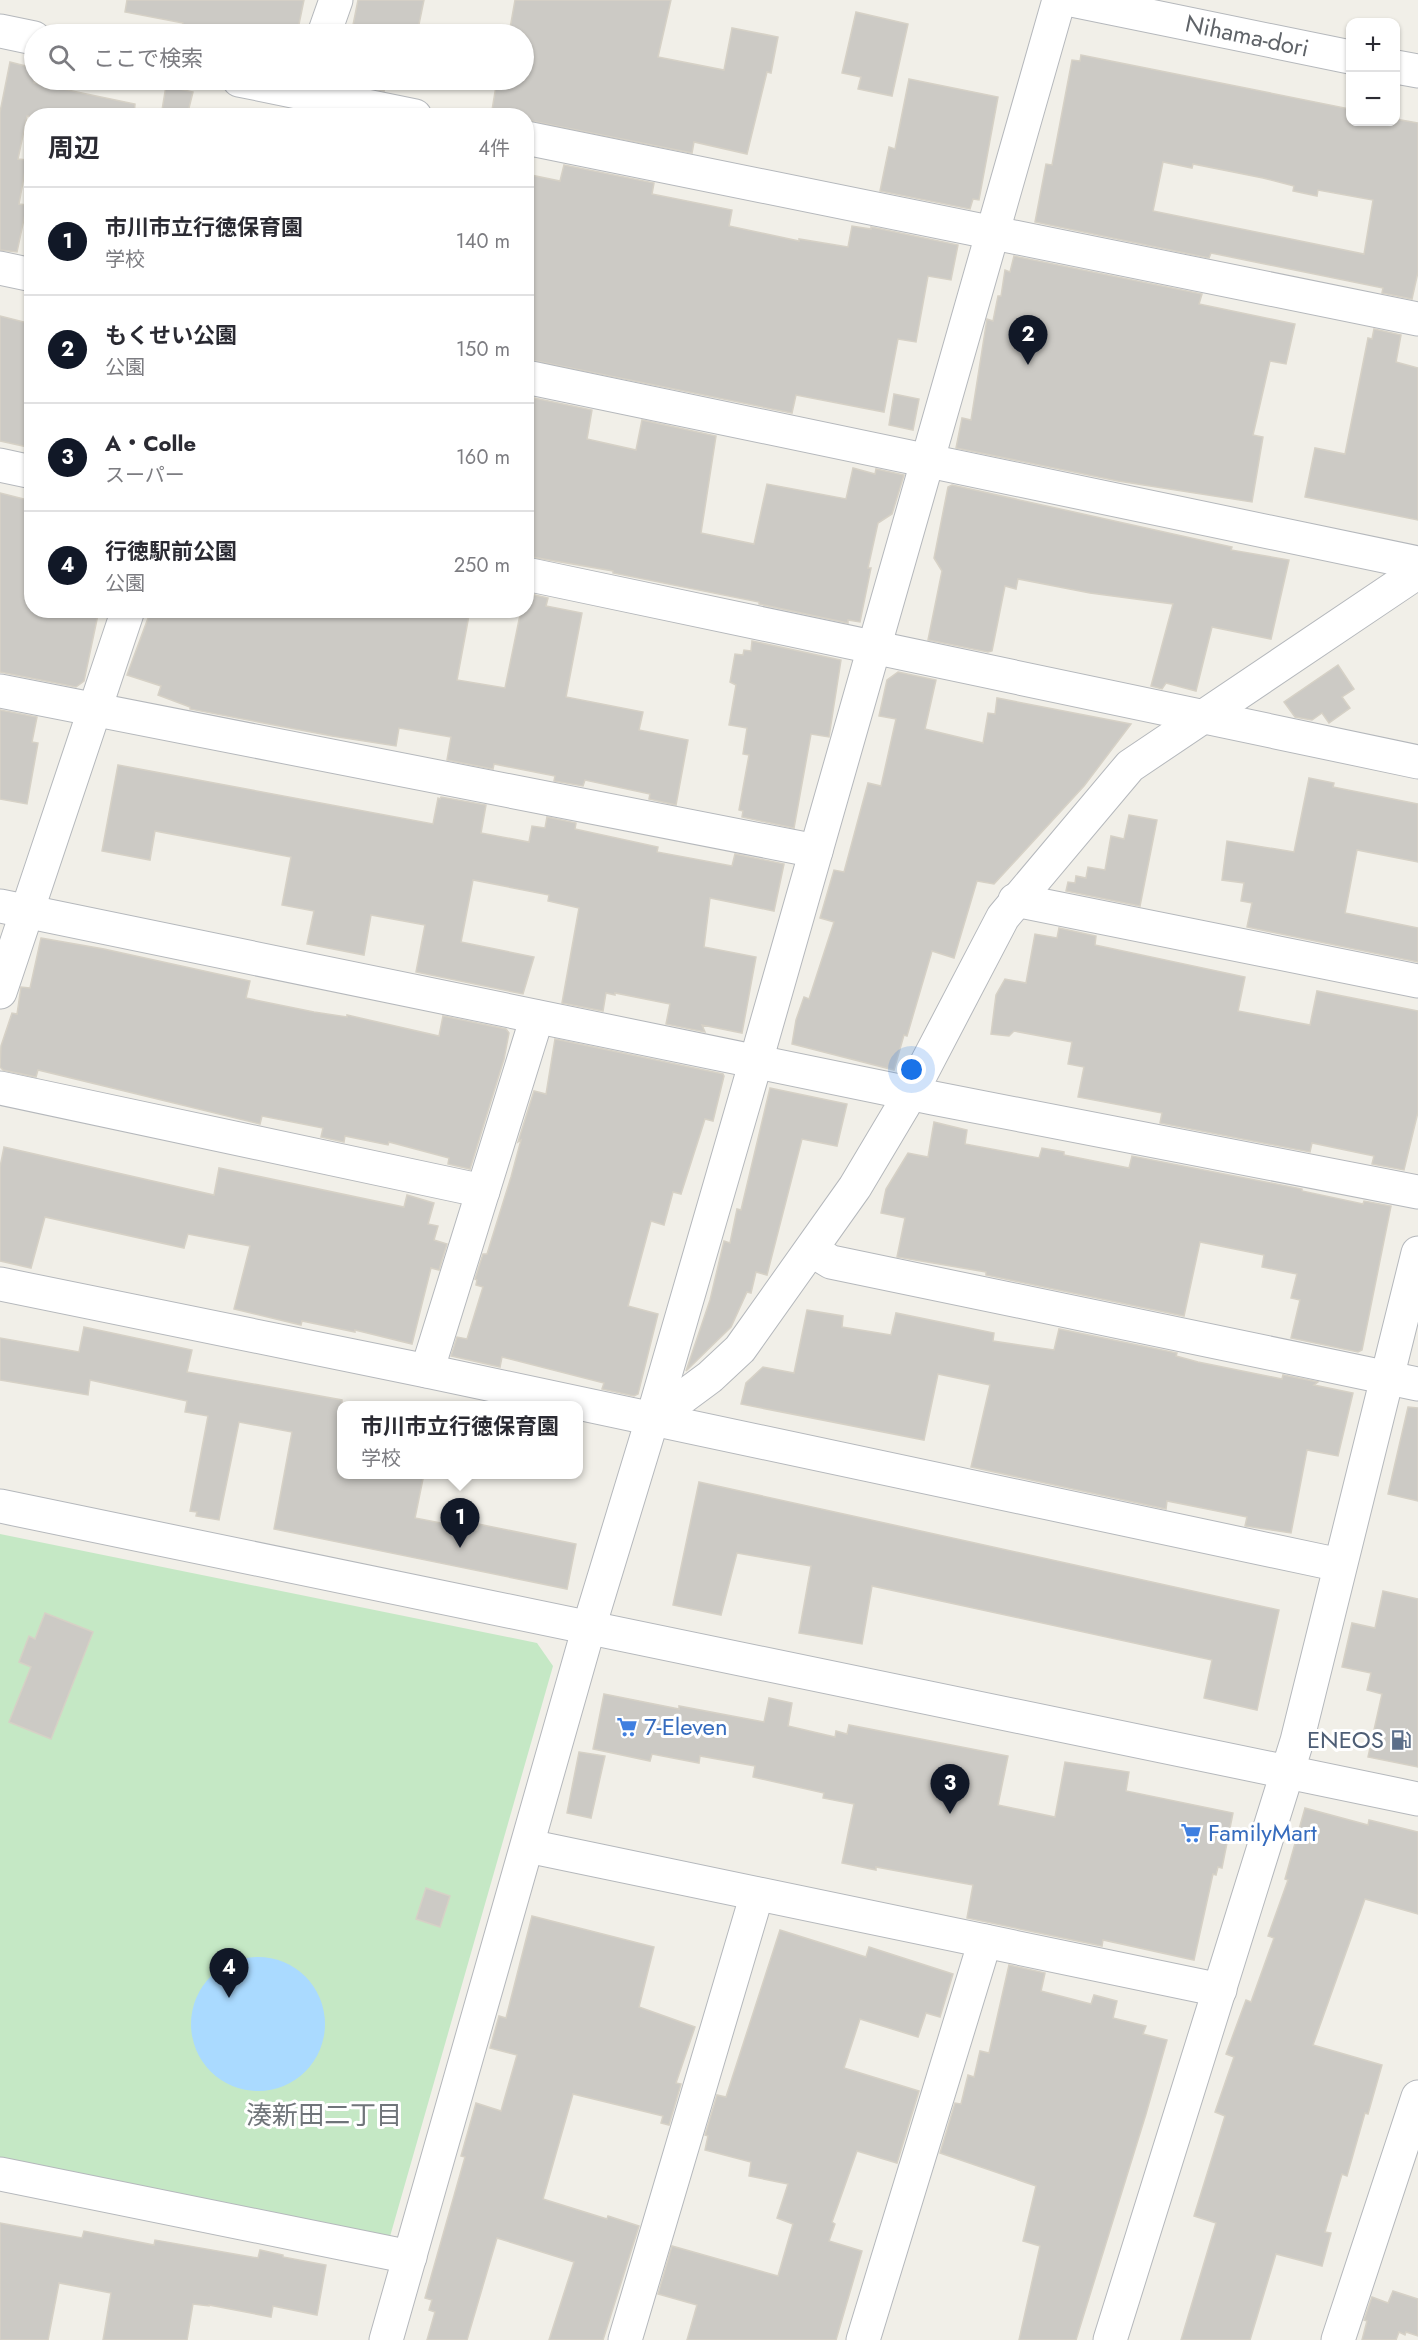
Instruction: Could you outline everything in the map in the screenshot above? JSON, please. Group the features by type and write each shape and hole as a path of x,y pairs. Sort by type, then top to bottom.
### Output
{"street":[{"path":"328,24 336,0"},
{"path":"386,2340 590,1627 756,1061 1059,0"},
{"name":"Nihama-dori","path":"1072,0 1346,56"},
{"path":"0,31 24,36"},
{"path":"1400,68 1418,71"},
{"path":"279,90 370,108"},
{"path":"534,140 1418,319"},
{"path":"0,268 24,272"},
{"path":"534,379 1418,562"},
{"path":"0,465 24,470"},
{"path":"652,1420 734,1356 855,1187 911,1093 1002,917 1130,766 1418,572"},
{"path":"534,576 1418,762"},
{"path":"0,992 14,909 95,710 125,618"},
{"path":"0,691 816,852"},
{"path":"1016,900 1418,981"},
{"path":"14,909 911,1093 1418,1192"},
{"path":"427,1371 537,1017"},
{"path":"0,1088 483,1191"},
{"path":"811,1250 831,1262 1403,1381"},
{"path":"1110,2340 1298,1741 1340,1566 1403,1381 1418,1253"},
{"path":"0,1284 565,1401"},
{"path":"583,1405 1340,1566"},
{"path":"0,1506 1418,1798"},
{"path":"528,1846 1220,1990"},
{"path":"625,2340 757,1894"},
{"path":"863,2340 985,1941"},
{"path":"1338,2340 1418,2097"},
{"path":"0,2174 410,2257"}],"green space":[{"path":"0,1534 537,1643 553,1666 389,2240 0,2162"}],"water":[{"path":"258,1957 284,1962 306,1976 320,1998 325,2024 320,2050 306,2072 284,2086 258,2091 232,2086 210,2072 196,2050 191,2024 196,1998 210,1976 232,1962"}],"building":[{"path":"127,0 304,0 299,24 183,24 125,12"},
{"path":"358,0 424,0 419,24 353,24"},
{"path":"515,0 671,0 658,57 724,70 732,28 778,37 771,73 767,72 747,154 694,142 692,153 534,122 534,108 492,108 495,90 534,90 534,24 511,24"},
{"path":"856,12 908,24 892,96 858,89 861,77 842,73"},
{"path":"1081,55 1346,108 1346,126 1400,126 1400,120 1418,123 1418,272 1412,299 1382,293 1383,288 1211,253 1209,258 1035,222 1046,164 1052,165 1072,60 1080,61","holes":["1163,162 1192,168 1193,164 1263,178 1294,186 1293,191 1317,196 1318,190 1373,200 1364,254 1153,211"]},
{"path":"10,62 24,66 24,90 68,90 135,104 135,108 24,108 24,130 18,159 24,160 24,176 19,204 24,205 24,219 17,252 0,250 0,112"},
{"path":"909,79 998,97 979,200 973,199 970,209 880,191 889,147 895,149"},
{"path":"165,90 193,92 189,108 162,108"},
{"path":"564,165 654,183 652,194 732,210 729,226 799,241 799,239 848,247 852,226 871,229 871,227 958,245 951,280 928,276 916,342 898,339 884,412 796,395 792,413 534,361 534,176 560,181"},
{"path":"1014,256 1202,294 1199,304 1295,324 1286,364 1270,361 1253,435 1263,437 1252,502 1118,481 956,448 962,418 971,420 987,319 993,321 998,296 1001,296 1005,270 1010,272"},
{"path":"0,316 24,322 24,446 0,441"},
{"path":"1374,329 1401,335 1396,362 1418,368 1418,520 1305,497 1315,448 1345,454 1368,338 1372,339"},
{"path":"894,394 919,399 913,430 889,425"},
{"path":"534,398 592,410 587,439 636,450 642,420 716,436 701,533 754,544 767,484 846,499 853,468 875,474 876,469 904,475 892,514 878,523 860,622 848,620 848,623 759,604 759,602 613,573 613,571 534,557"},
{"path":"952,485 1232,547 1231,550 1289,560 1271,639 1212,627 1196,691 1166,683 1162,689 1151,686 1173,604 1090,593 1018,579 1016,589 1005,586 992,651 928,640 942,571 934,558 948,487"},
{"path":"0,493 24,499 24,618 97,618 84,681 76,687 0,672"},
{"path":"534,595 548,598 546,606 582,613 566,697 643,712 639,730 688,740 676,805 649,799 650,794 585,780 583,786 554,781 555,776 494,764 493,769 447,760 451,737 399,728 396,746 190,709 190,707 158,695 161,686 127,675 148,618 469,618 457,680 505,688 519,618 534,618"},
{"path":"752,641 841,660 829,737 811,734 794,828 742,817 743,811 739,810 749,755 743,754 747,728 729,725 736,685 730,682 735,654 743,655 744,650 751,651"},
{"path":"1338,665 1354,689 1342,697 1350,708 1329,723 1322,713 1312,720 1295,717 1284,702"},
{"path":"898,672 936,680 925,729 983,743 988,713 995,714 997,698 1131,724 1084,786 994,884 977,881 954,958 932,951 907,1036 904,1035 894,1070 792,1044 796,1020 804,997 809,999 834,922 820,918 834,870 844,872 868,783 881,786 896,719 879,716 887,680"},
{"path":"0,710 37,717 32,742 38,743 27,804 0,799"},
{"path":"118,765 433,824 438,798 441,797 486,805 481,833 529,842 532,826 545,828 547,817 576,823 575,829 658,847 657,852 732,866 735,854 784,864 774,911 710,898 704,947 756,957 742,1033 702,1025 705,1032 666,1024 670,1004 615,993 615,995 606,993 603,1011 562,1003 579,908 548,901 549,895 473,880 461,942 534,957 523,994 416,972 425,925 371,915 364,955 307,944 314,911 282,905 291,857 155,831 150,860 102,851"},
{"path":"1309,778 1334,783 1333,787 1418,804 1418,862 1357,850 1345,913 1418,928 1418,962 1247,927 1252,903 1241,901 1244,883 1222,880 1227,841 1294,852"},
{"path":"1129,815 1157,820 1140,906 1066,891 1068,882 1075,883 1076,876 1086,878 1088,867 1105,870 1111,836 1124,839"},
{"path":"1059,928 1096,936 1095,945 1245,977 1238,1011 1310,1025 1317,991 1418,1011 1418,1112 1404,1170 1372,1164 1374,1156 1312,1143 1310,1152 1160,1123 1162,1113 1078,1097 1084,1067 1068,1064 1072,1042 1014,1031 1009,1036 991,1034 996,995 1005,979 1026,983 1035,934 1057,938"},
{"path":"41,938 104,949 250,981 246,998 314,1012 347,1017 347,1015 439,1036 443,1016 506,1029 509,1033 504,1059 470,1169 448,1164 449,1158 389,1142 388,1145 345,1136 344,1142 321,1137 323,1128 262,1116 260,1124 38,1070 36,1077 3,1070 0,1067 1,1046 12,1013 17,1014 21,987 30,988"},
{"path":"555,1039 724,1076 713,1121 705,1119 681,1194 673,1192 664,1225 651,1221 628,1306 658,1314 638,1394 634,1396 602,1389 604,1383 502,1357 500,1367 451,1356 457,1337 467,1339 483,1287 476,1285 477,1280 475,1279 483,1254 487,1254 534,1091 546,1094"},
{"path":"770,1088 847,1104 837,1146 802,1139 767,1275 756,1272 751,1293 747,1292 731,1327 686,1371 710,1300 724,1241 730,1243 737,1209 741,1210"},
{"path":"934,1122 967,1130 965,1144 1039,1158 1042,1148 1064,1152 1064,1155 1129,1168 1132,1156 1302,1189 1302,1191 1363,1204 1364,1201 1391,1206 1362,1350 1358,1352 1291,1338 1300,1300 1291,1298 1297,1274 1262,1267 1264,1255 1200,1242 1184,1316 986,1275 986,1272 897,1257 905,1218 881,1213 886,1189 908,1153 928,1157"},
{"path":"4,1147 214,1195 219,1168 404,1207 407,1195 434,1203 428,1224 438,1226 434,1240 447,1244 439,1270 431,1268 412,1344 355,1330 355,1332 302,1321 301,1325 234,1309 250,1246 188,1234 184,1248 45,1217 31,1268 0,1261 0,1167"},
{"path":"807,1310 843,1316 842,1327 891,1335 896,1313 994,1333 993,1341 1054,1350 1059,1329 1177,1353 1176,1356 1198,1362 1282,1379 1283,1375 1318,1382 1314,1385 1353,1393 1338,1456 1307,1450 1291,1533 1245,1526 1247,1517 1167,1501 1166,1509 971,1467 990,1385 938,1374 924,1440 741,1404 746,1383 763,1367 794,1373"},
{"path":"84,1327 192,1350 187,1372 342,1400 337,1401 337,1479 423,1479 415,1518 477,1530 478,1524 576,1544 567,1589 274,1529 292,1432 239,1422 219,1520 196,1516 197,1512 190,1511 208,1416 185,1412 187,1401 90,1380 88,1395 0,1380 0,1338 79,1352"},
{"path":"1408,1407 1418,1408 1418,1501 1388,1494"},
{"path":"699,1482 1279,1610 1257,1710 1204,1698 1212,1660 872,1586 862,1644 799,1633 811,1566 737,1553 721,1615 673,1605"},
{"path":"1383,1591 1418,1599 1418,1767 1368,1757 1382,1694 1367,1690 1371,1673 1342,1667 1352,1623 1375,1628"},
{"path":"45,1613 93,1632 51,1739 9,1722 31,1667 19,1662 29,1636 35,1639"},
{"path":"604,1694 679,1709 679,1706 764,1722 769,1698 792,1703 788,1726 835,1737 836,1731 847,1734 849,1725 1008,1756 998,1805 1055,1817 1065,1762 1129,1772 1126,1791 1233,1813 1222,1868 1218,1867 1216,1875 1213,1874 1194,1960 1103,1940 1102,1946 967,1918 973,1885 842,1863 854,1804 823,1798 824,1793 753,1777 755,1766 700,1756 699,1763 652,1754 650,1761 593,1749"},
{"path":"579,1752 605,1756 591,1818 567,1813"},
{"path":"1305,1808 1368,1825 1369,1820 1418,1832 1418,1914 1365,1899 1313,2045 1382,2065 1347,2176 1342,2174 1325,2232 1331,2233 1322,2266 1276,2254 1250,2340 1181,2340 1216,2223 1194,2216 1225,2116 1215,2112 1234,2057 1226,2054 1246,2000 1251,2002 1274,1938 1268,1936 1288,1880 1285,1879"},
{"path":"426,1888 450,1896 440,1927 416,1919"},
{"path":"532,1916 654,1947 639,2007 695,2027 676,2083 681,2084 669,2125 661,2123 663,2116 573,2094 543,2199 607,2219 608,2216 639,2226 603,2340 549,2340 574,2262 497,2238 467,2340 427,2340 435,2312 429,2310 432,2300 425,2298 465,2157 461,2156 476,2103 501,2111 517,2055 490,2048 499,2016 506,2018"},
{"path":"780,1930 866,1957 869,1947 953,1974 940,2017 926,2013 918,2037 860,2019 844,2068 919,2091 897,2163 857,2151 832,2222 835,2224 829,2241 862,2251 836,2340 687,2340 697,2305 658,2294 672,2246 778,2276 793,2224 777,2218 788,2184 749,2176 751,2162 705,2150 708,2136 705,2135 717,2095 726,2097"},
{"path":"1009,1965 1045,1973 1041,1991 1091,2004 1094,1995 1117,2001 1113,2018 1146,2026 1143,2034 1167,2040 1076,2340 1019,2340 1040,2246 1023,2241 1036,2186 940,2153 955,2103 961,2104 968,2075 974,2077 980,2051 989,2053"},
{"path":"0,2223 82,2238 84,2231 154,2245 155,2240 258,2258 260,2250 326,2265 317,2315 273,2306 271,2317 193,2304 187,2340 103,2340 111,2293 59,2283 48,2340 0,2340"},
{"path":"1393,2291 1418,2299 1418,2336 1399,2332 1396,2340 1362,2340 1367,2321 1364,2320 1372,2297 1388,2303"}],"place":[{"name":"もくせい公園","path":"1028,365"},
{"name":"市川市立行徳保育園","path":"460,1548"},
{"name":"7-Eleven","path":"627,1727"},
{"name":"ENEOS","path":"1401,1740"},
{"name":"A・Colle","path":"950,1814"},
{"name":"FamilyMart","path":"1191,1833"},
{"name":"行徳駅前公園","path":"229,1998"}],"district":[{"name":"湊新田二丁目","path":"324,2115"}]}
